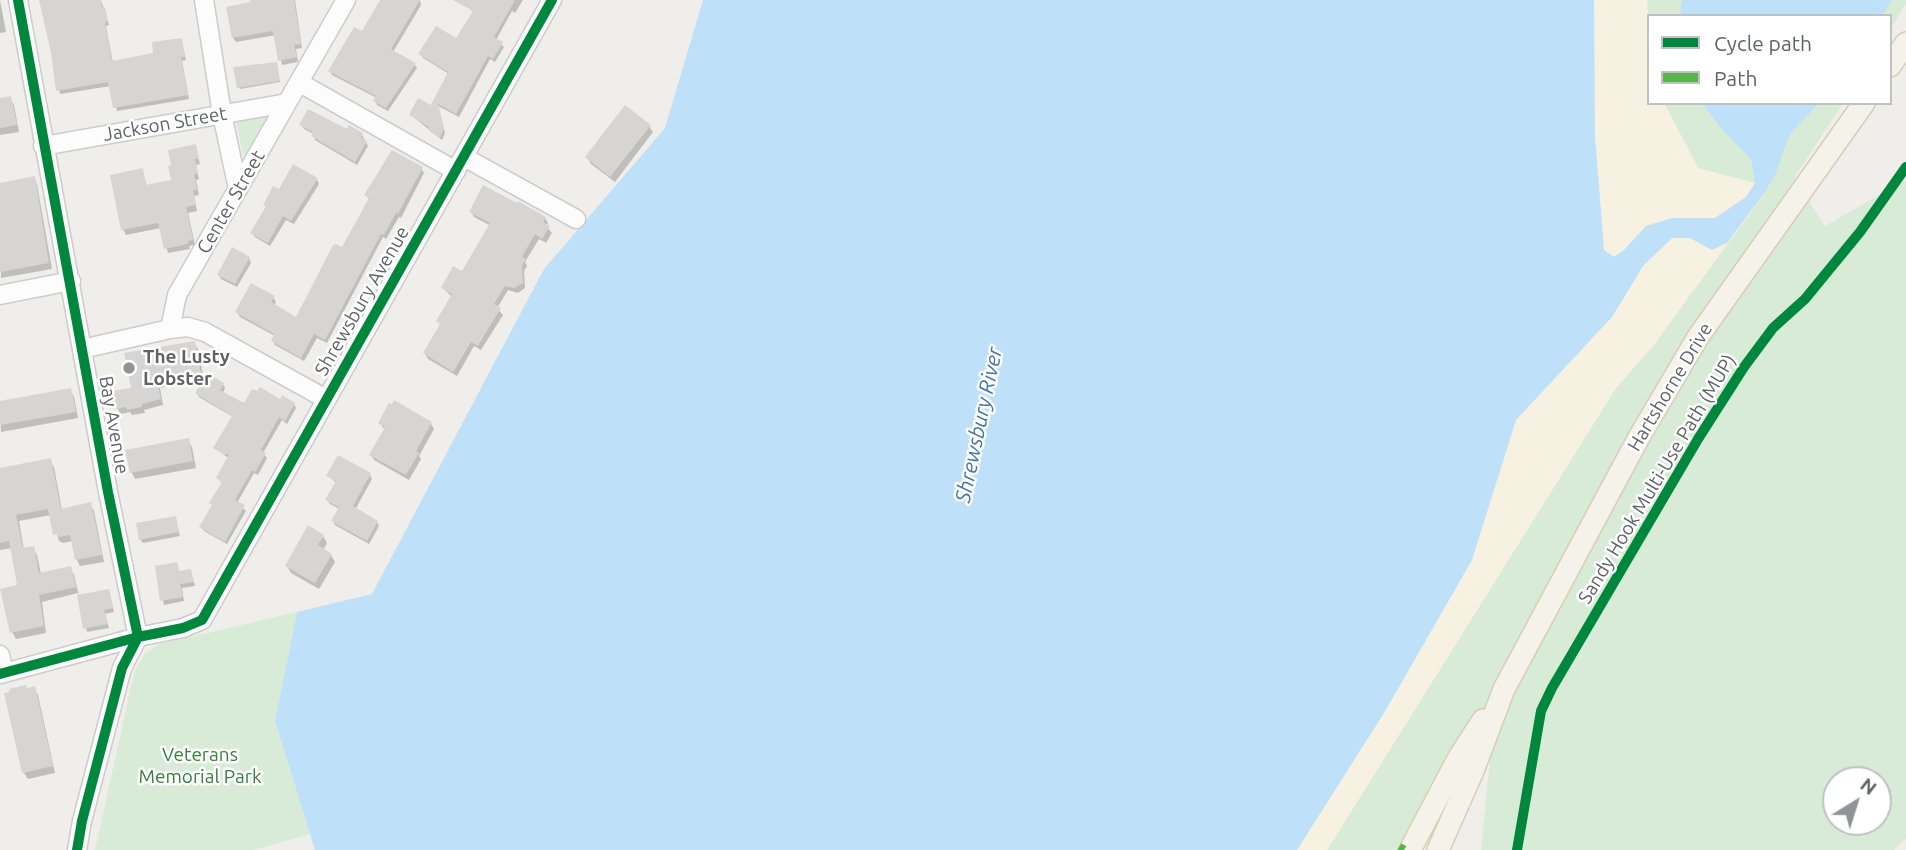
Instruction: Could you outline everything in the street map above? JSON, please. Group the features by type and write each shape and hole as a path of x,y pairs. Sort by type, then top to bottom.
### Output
{"main road":[{"path":"1892,63 1906,43"},
{"name":"Hartshorne Drive","path":"1410,850 1459,757 1504,689 1638,439 1698,337 1863,105"},
{"name":"Hartshorne Drive","path":"1438,850 1473,771 1504,689"}],"street":[{"name":"Bay Avenue","path":"18,0 108,492 138,638"},
{"path":"204,0 222,114 238,189"},
{"name":"Center Street","path":"170,329 177,295 346,0"},
{"name":"Shrewsbury Avenue","path":"138,638 183,628 202,620 552,0"},
{"path":"300,83 576,219"},
{"name":"Jackson Street","path":"43,146 287,103"},
{"path":"0,295 71,281"},
{"path":"82,349 188,327 205,332 326,399"},
{"path":"0,655 2,674 138,638"},
{"path":"77,850 82,821 122,668 138,638"}],"green space":[{"path":"1647,0 1906,0 1892,27 1892,14 1648,14"},
{"path":"1665,105 1842,105 1794,178 1825,226 1906,180 1906,838 1894,850 1481,850 1491,751 1463,734 1403,850 1327,850 1616,388 1653,346 1765,193 1698,168"},
{"path":"266,114 267,120 248,153 243,154 236,121"},
{"name":"Veterans Memorial Park","path":"297,612 275,721 310,834 254,850 95,850 134,673 145,653 160,644"}],"sand":[{"path":"1594,0 1647,0 1647,105 1665,105 1698,168 1755,183 1765,192 1653,346 1616,388 1327,850 1297,850 1384,713 1472,560 1516,420 1591,338 1604,240 1595,137"}],"water":[{"name":"Shrewsbury River","path":"703,0 1594,0 1595,137 1604,250 1614,257 1646,226 1672,218 1715,218 1746,197 1755,183 1751,159 1720,127 1704,105 1817,105 1790,134 1775,175 1727,243 1712,250 1690,238 1672,238 1643,266 1612,317 1516,420 1472,560 1384,713 1297,850 315,850 275,721 297,612 372,594 544,269 665,128"},
{"path":"1682,0 1892,0 1883,14 1680,14"}],"building":[{"path":"39,0 101,0 108,21 105,22 112,61 153,53 152,42 182,38 185,57 181,57 188,95 113,108 108,82 56,91"},
{"path":"250,0 294,0 301,44 294,45 297,57 278,61 273,31 232,38 226,7"},
{"path":"380,0 420,0 391,49 416,63 386,108 373,101 376,96 328,71 354,27 362,31"},
{"path":"453,0 515,0 494,37 503,42 493,59 488,56 456,114 438,104 444,128 440,138 429,131 429,127 409,115 418,98 431,105 448,72 418,54 436,26 456,38 473,11"},
{"path":"277,62 280,81 237,88 233,67"},
{"path":"11,96 17,125 0,128 0,98"},
{"path":"625,105 651,125 610,177 585,157"},
{"path":"308,109 347,129 349,125 363,133 361,138 367,141 355,162 311,136 313,132 299,125"},
{"path":"196,144 199,159 195,159 198,174 194,174 197,190 193,190 196,205 186,207 193,240 188,241 188,244 164,249 158,223 121,230 110,175 143,168 146,185 171,180 168,150"},
{"path":"392,150 423,167 398,214 396,213 384,235 381,234 325,340 314,334 301,358 271,341 274,334 235,312 251,283 275,296 271,302 296,317 333,245 342,247 369,198 364,195"},
{"path":"293,164 318,178 291,221 283,216 268,243 250,233 266,206 263,205 273,186 279,189"},
{"path":"35,176 49,263 0,272 0,183"},
{"path":"483,185 546,217 543,222 550,226 542,239 535,234 522,257 526,259 522,265 523,283 514,288 505,286 494,304 501,308 478,346 471,342 453,372 423,353 440,324 436,321 452,294 441,288 453,266 462,271 490,223 469,212"},
{"path":"232,247 250,257 235,284 217,275"},
{"path":"195,341 201,374 157,382 161,399 142,404 142,407 115,409 112,391 131,388 124,353"},
{"path":"207,373 224,383 220,390 244,403 252,389 257,391 260,387 280,399 282,395 295,403 285,421 279,417 261,450 266,453 255,472 252,470 235,500 245,505 225,542 199,527 222,482 216,478 229,454 225,455 213,448 232,416 195,393"},
{"path":"71,388 76,412 0,425 0,401"},
{"path":"394,400 432,422 406,475 369,455 385,427 378,423 389,403 392,404"},
{"path":"189,438 193,461 130,473 125,450"},
{"path":"338,455 371,473 353,506 378,521 367,541 331,521 339,507 325,500 336,481 326,476"},
{"path":"51,458 61,509 91,502 102,555 75,560 70,535 53,535 48,509 16,515 23,548 34,546 39,573 71,566 76,587 39,595 44,626 10,633 0,589 17,585 9,541 0,543 0,468"},
{"path":"176,516 179,532 139,540 136,523"},
{"path":"308,525 324,535 318,545 332,554 315,583 285,566"},
{"path":"177,562 179,571 191,569 194,582 180,584 183,597 160,601 155,566"},
{"path":"109,589 113,608 104,610 108,624 83,629 77,595"},
{"path":"26,685 27,688 35,686 53,766 22,773 4,693"}],"marked path":[{"path":"1399,847 1404,850"}],"cycle path":[{"path":"18,0 108,492 138,637 122,668 82,821 77,850"},
{"path":"0,674 138,637 183,628 202,620 552,0"},
{"name":"Sandy Hook Multi-Use Path (MUP)","path":"1517,850 1541,711 1552,688 1698,439 1744,367 1773,328 1805,299 1860,232 1906,167"}],"place":[{"name":"The Lusty Lobster","path":"129,368"}]}
